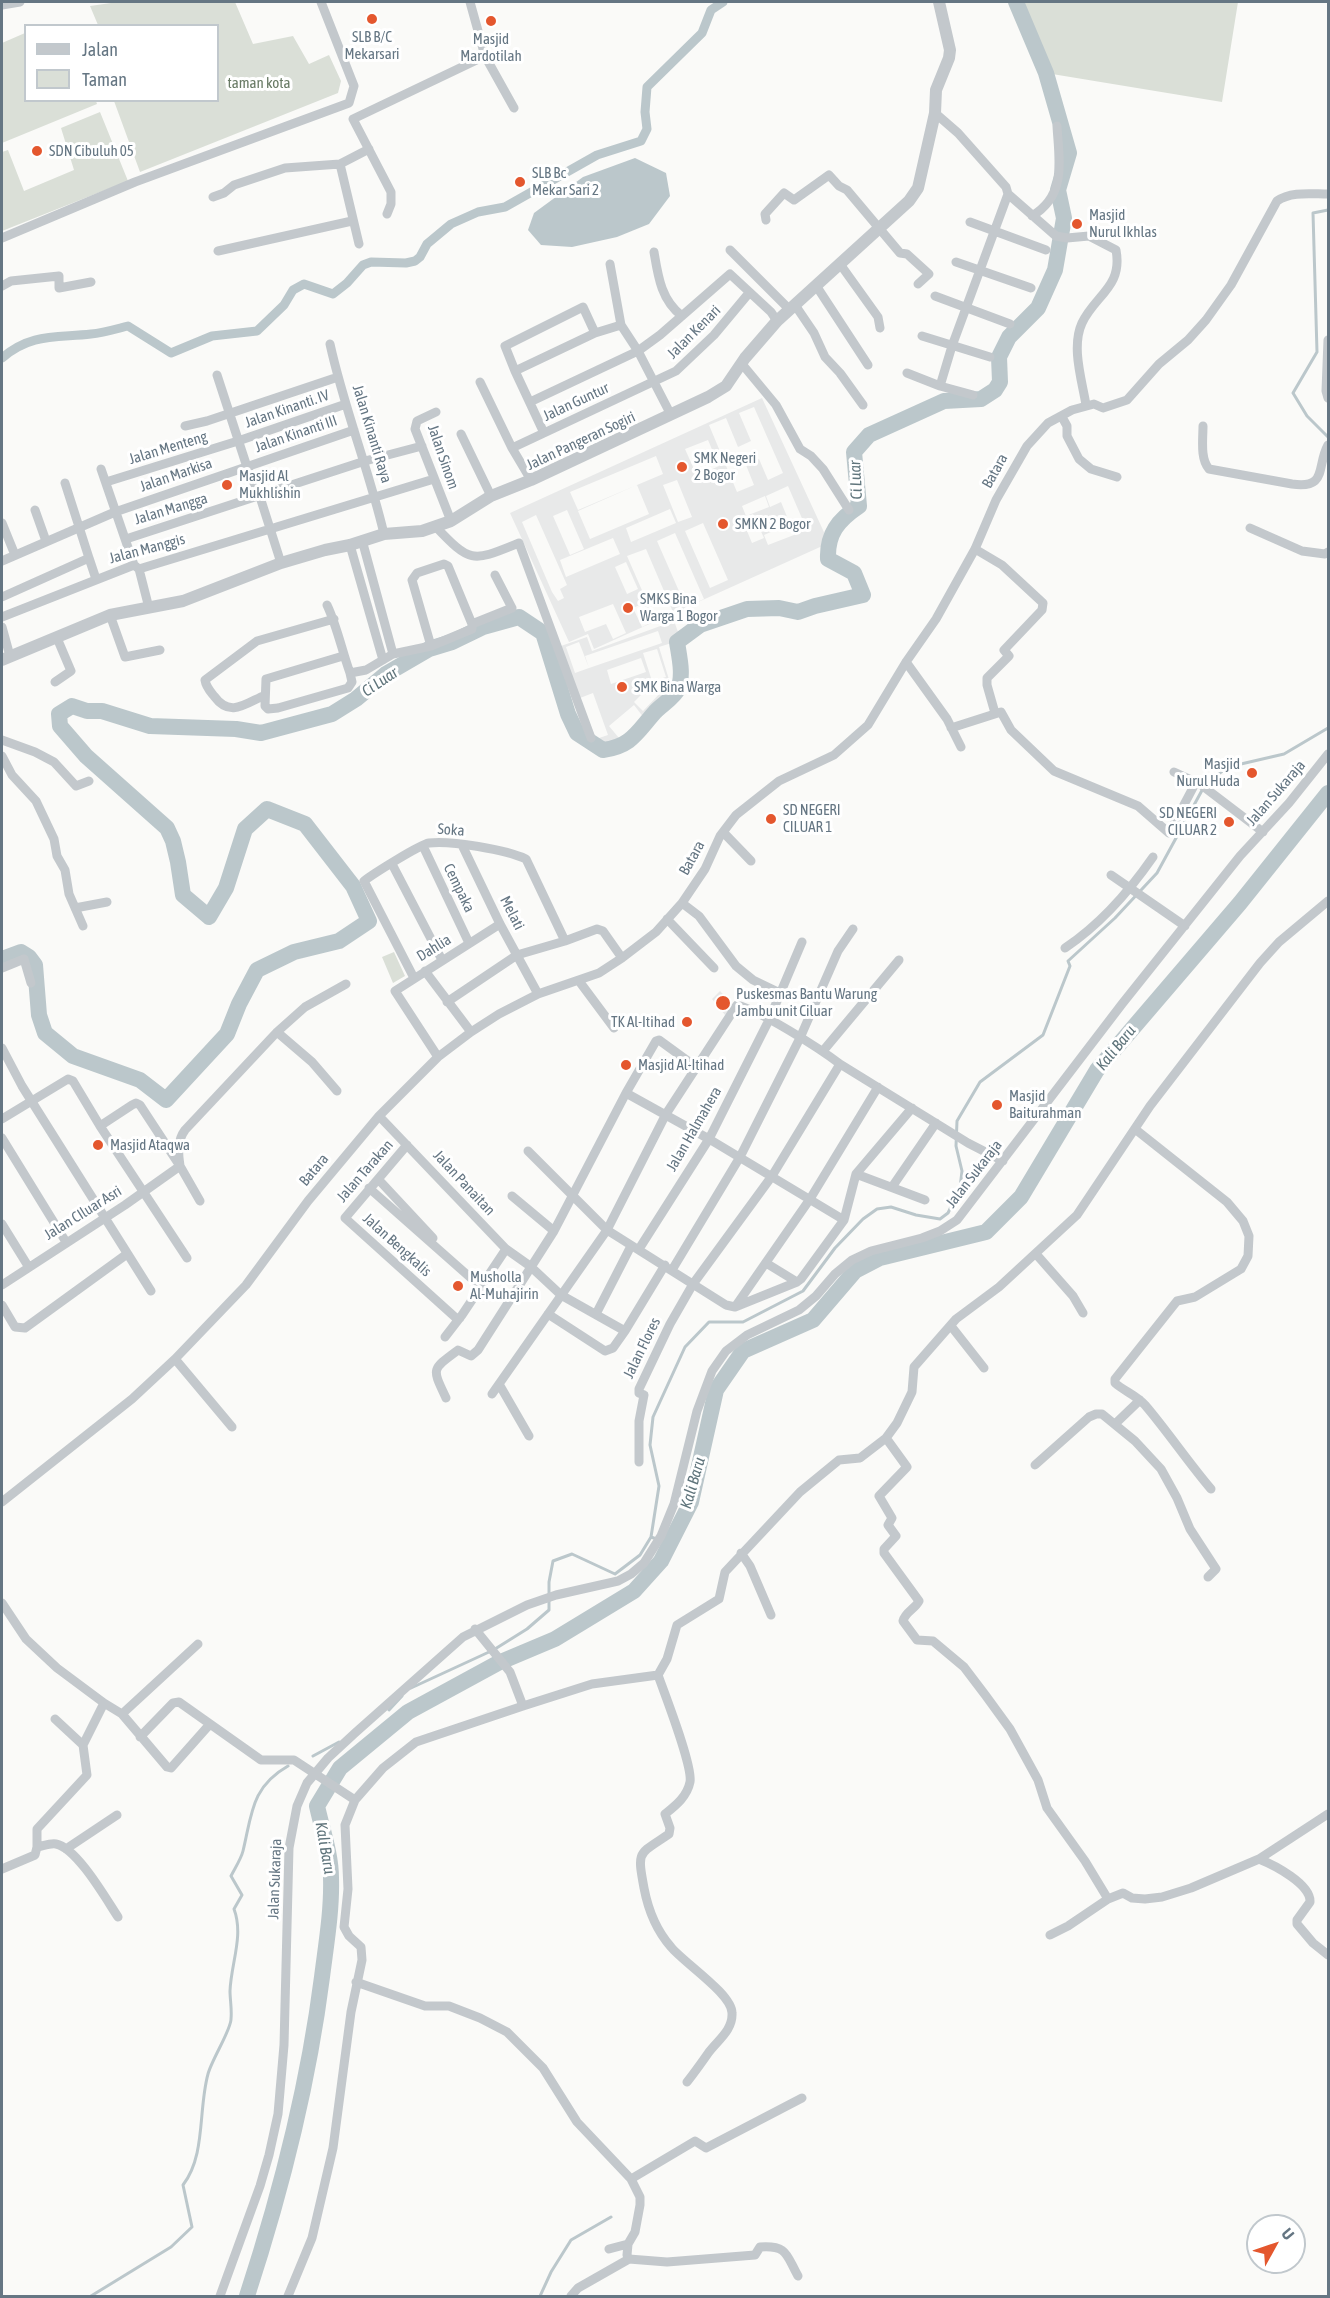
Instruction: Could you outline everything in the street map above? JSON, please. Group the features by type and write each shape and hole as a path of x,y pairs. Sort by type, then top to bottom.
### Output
{"street":[{"path":"2,6 21,2"},
{"path":"2,238 135,182 350,103 354,86 321,2"},
{"path":"470,2 485,56 514,108"},
{"name":"Jalan Pangeran Sogiri","path":"6,658 110,615 190,599 280,563 384,534 422,531 451,521 491,496 531,480 671,415 726,386 745,358 777,321 909,201 918,188 935,113 936,90 950,50 939,2"},
{"path":"387,214 391,204 391,192 353,122 354,118 485,56"},
{"path":"935,113 958,133 1006,187 1008,194 1056,236 1067,238 1089,236 1118,252 1113,282 1081,326 1077,345 1086,405"},
{"path":"1032,216 1047,204 1058,183 1057,126"},
{"path":"213,197 224,193 234,185 285,168 340,164 369,149"},
{"path":"340,164 359,244"},
{"path":"766,220 765,214 784,193 794,200 829,176 847,190 900,253 907,254 929,274 918,284"},
{"path":"940,386 952,346 1008,194"},
{"name":"Batara","path":"2,1502 124,1405 175,1359 246,1285 308,1201 379,1116 438,1057 471,1032 538,994 599,973 656,932 682,903 705,870 723,831 736,815 779,781 834,754 868,725 906,662 936,619 975,549 996,500 1027,446 1048,423 1086,405 1094,404 1103,408 1127,400 1159,364 1188,340 1227,292 1277,201 1284,196 1295,194 1327,194"},
{"path":"218,251 352,221"},
{"path":"970,222 1046,250"},
{"path":"730,250 793,307 814,333 825,357 840,373 863,405"},
{"path":"654,252 657,274 666,300 682,316"},
{"path":"956,262 1031,288"},
{"path":"610,264 621,325 638,351 671,415"},
{"path":"840,264 878,316 880,328"},
{"path":"530,402 638,351 730,274 771,312 777,321"},
{"path":"2,286 11,281 59,276 59,288 91,282"},
{"path":"817,286 868,365"},
{"name":"Jalan Kenari","path":"652,382 676,371 689,360 728,320 749,292"},
{"path":"935,296 1010,324"},
{"path":"544,433 505,346 580,308 585,309 595,333"},
{"path":"515,371 595,333 621,325"},
{"path":"922,336 990,357"},
{"path":"1329,340 1326,391 1329,398"},
{"name":"Jalan Kinanti Raya","path":"330,344 384,534"},
{"path":"742,364 771,399 800,449 811,456 823,469 849,510"},
{"path":"907,373 940,386 973,395"},
{"path":"217,375 247,467 260,497 280,563"},
{"path":"184,426 231,413 338,376"},
{"path":"480,382 512,448 531,480"},
{"name":"Jalan Guntur","path":"512,448 652,382"},
{"name":"Jalan Kinanti. IV","path":"238,441 346,405"},
{"name":"Jalan Sinom","path":"436,412 425,416 415,424 451,521"},
{"path":"1062,417 1067,426 1067,436 1079,459 1091,469 1117,477"},
{"path":"1203,426 1205,464 1209,469 1305,486 1318,478 1328,446"},
{"name":"Jalan Kinanti III","path":"247,467 354,430"},
{"path":"461,434 491,496"},
{"name":"Jalan Menteng","path":"106,482 238,441"},
{"name":"Jalan Mangga","path":"126,539 365,461 422,446"},
{"name":"Jalan Markisa","path":"2,561 115,512 247,467"},
{"path":"101,469 149,608"},
{"name":"Jalan Manggis","path":"2,616 96,579 434,479"},
{"path":"65,483 96,579"},
{"path":"35,510 46,541"},
{"path":"2,523 15,555"},
{"path":"435,526 452,544 468,555 477,557 519,543 591,738"},
{"path":"1250,528 1302,551 1327,553"},
{"path":"362,540 393,654"},
{"path":"350,545 383,660"},
{"path":"975,549 1002,565 1043,603 1042,610 1004,650 1009,656 987,678 987,685 998,712 1011,730 1054,771 1138,806 1169,832 1201,785"},
{"path":"2,597 89,558"},
{"path":"350,673 366,670 393,654 431,646 472,629 450,567 444,564 417,573 412,580 431,646"},
{"path":"472,624 512,606 495,575"},
{"path":"327,605 334,619 352,682 348,688 278,708 268,709 265,706 266,679 343,656"},
{"path":"110,615 125,657 160,650"},
{"path":"265,695 232,709 219,703 205,680 257,641 334,619"},
{"path":"2,627 6,658"},
{"path":"55,682 71,671 57,638"},
{"path":"906,662 951,728 961,747"},
{"path":"951,728 998,712"},
{"path":"2,740 35,752 54,762 75,786 89,781"},
{"name":"Jalan Sukaraja","path":"220,2296 256,2197 269,2155 278,2114 284,2045 289,1848 297,1806 307,1783 328,1758 448,1649 475,1629 556,1595 618,1581 644,1563 659,1539 674,1504 697,1411 712,1371 726,1351 747,1335 799,1310 852,1260 871,1251 940,1231 957,1220 1074,1065 1240,856 1289,803 1329,754"},
{"path":"2,756 12,775 36,801 54,840 57,856 66,875 69,894 83,926"},
{"path":"1174,772 1201,785 1263,832"},
{"path":"723,831 751,861"},
{"name":"Soka","path":"414,978 364,881 429,843 491,850 526,860 565,941"},
{"name":"Melati","path":"462,845 500,924 538,994"},
{"name":"Cempaka","path":"423,846 469,943"},
{"path":"1065,948 1136,892 1153,857"},
{"path":"392,864 442,960"},
{"path":"1111,875 1185,926"},
{"path":"687,2082 723,2038 732,2013 729,2000 686,1962 663,1936 649,1911 639,1859 642,1853 669,1834 670,1828 665,1815 681,1800 691,1781 683,1747 658,1675 667,1659 677,1625 719,1599 724,1572 800,1492 840,1460 860,1458 886,1438 897,1423 912,1392 914,1367 956,1319 999,1287 1077,1215 1135,1129 1260,963 1279,942 1329,901"},
{"path":"75,908 107,902"},
{"path":"682,903 699,916 736,966 753,980 780,993"},
{"path":"667,920 714,969"},
{"name":"Dahlia","path":"438,1057 395,995 396,989 500,924"},
{"path":"447,1002 517,955 599,929 603,931 622,958"},
{"path":"548,1314 604,1352 614,1348 669,1268 740,1157 800,1038 838,951 853,929"},
{"name":"Jalan Halmahera","path":"596,1314 635,1247 709,1139 769,1020 802,942"},
{"path":"2,968 24,959 31,983"},
{"path":"823,1052 899,960"},
{"path":"425,971 471,1032"},
{"path":"579,981 614,1028"},
{"path":"180,1166 179,1141 185,1130 277,1032 305,1007 345,984"},
{"path":"492,1394 607,1230 666,1114 737,1005 800,1038 968,1143 1003,1161"},
{"path":"277,1032 312,1062 338,1091"},
{"path":"446,1398 435,1375 436,1368 458,1350 471,1356 478,1350 554,1231 626,1093 656,1041 659,1040 696,1067"},
{"path":"2,1048 22,1086 151,1291"},
{"path":"693,1284 772,1176 840,1064"},
{"path":"2,1119 70,1079 187,1258"},
{"path":"735,1307 810,1199 878,1087"},
{"path":"626,1093 740,1157 844,1220"},
{"path":"100,1126 136,1103 143,1108 200,1201"},
{"path":"528,1151 607,1230 726,1305 735,1307 801,1279 844,1220 856,1174 912,1108"},
{"name":"Jalan Panaitan","path":"379,1116 506,1249 530,1266 561,1295 625,1331"},
{"path":"892,1187 936,1123"},
{"path":"1135,1129 1227,1202 1239,1216 1249,1236 1248,1256 1241,1269 1195,1298 1177,1301 1116,1377 1115,1383 1140,1400 1211,1489"},
{"path":"2,1138 66,1242"},
{"name":"Jalan Tarakan","path":"345,1216 407,1145"},
{"name":"Jalan CIluar Asri","path":"2,1285 145,1192 180,1166"},
{"path":"856,1174 925,1200"},
{"path":"378,1179 451,1257 454,1263"},
{"path":"369,1188 481,1287"},
{"path":"512,1196 554,1231"},
{"name":"Jalan Bengkalis","path":"345,1216 345,1220 456,1318 460,1318"},
{"path":"2,1224 28,1266"},
{"path":"445,1337 506,1249"},
{"path":"2,1305 15,1327 25,1328 127,1254"},
{"path":"1036,1254 1059,1279 1083,1313"},
{"path":"766,1263 797,1282"},
{"name":"Jalan Flores","path":"639,1462 639,1422 644,1395 639,1393 639,1389 670,1324 693,1284"},
{"path":"951,1326 984,1368"},
{"path":"175,1359 232,1427"},
{"path":"499,1384 529,1436"},
{"path":"1115,1424 1140,1400"},
{"path":"1035,1465 1096,1413 1102,1414 1152,1458 1172,1486 1190,1529 1216,1569 1208,1577"},
{"path":"886,1438 907,1467 879,1496 892,1518 888,1525 896,1536 884,1549 884,1553 919,1600 917,1606 904,1616 903,1622 917,1640 933,1641 969,1674 1010,1729 1038,1780 1047,1808 1085,1861 1108,1899"},
{"path":"741,1553 750,1566 771,1616"},
{"path":"2,1603 26,1639 57,1668 122,1714 166,1767 171,1768 210,1724"},
{"path":"475,1629 510,1672 523,1706"},
{"path":"122,1714 198,1644"},
{"path":"288,2296 312,2238 333,2148 356,1982 362,1960 361,1947 349,1936 344,1927 348,1889 345,1825 356,1800 383,1768 416,1742 592,1684 658,1675"},
{"path":"140,1737 173,1703 179,1702 261,1760 294,1760 316,1772 356,1800"},
{"path":"2,1869 35,1855 37,1829 87,1775 83,1745 104,1703"},
{"path":"55,1719 83,1745"},
{"path":"1050,1935 1068,1926 1108,1899 1123,1893 1131,1898 1162,1897 1191,1888 1259,1859 1329,1814"},
{"path":"66,1849 117,1815"},
{"path":"37,1847 56,1844 66,1849 83,1865 118,1917"},
{"path":"1259,1859 1280,1868 1309,1894 1310,1902 1297,1920 1297,1924 1313,1943 1329,1954"},
{"path":"356,1982 425,2006 448,2006 480,2018 507,2032 543,2068 577,2122 631,2179 640,2197 635,2232 628,2244 629,2259"},
{"path":"631,2179 695,2141 706,2148 802,2098"},
{"path":"609,2249 628,2244"},
{"path":"571,2296 578,2288 629,2259 667,2262 711,2259 755,2254 760,2247 777,2246 783,2249 798,2276"}],"shaded area":[{"path":"635,158 666,173 670,196 649,224 617,237 572,247 541,245 528,230 534,213 583,177"},
{"name":"SMKN 2 Bogor","path":"762,398 829,543 594,649 588,634 569,642 510,513","holes":["754,407 783,473 768,480 759,459 746,465 754,485 737,492 709,425 726,418 738,447 751,441 739,413","708,440 719,466 697,476 685,449","656,456 663,474 637,485 649,514 590,539 578,511 636,485 578,510 570,492","677,480 692,517 678,522 663,485","788,486 804,523 792,529 781,502 770,507 766,496","765,496 769,507 746,516 742,506","670,509 676,523 631,542 626,528","567,510 584,549 570,555 553,516","753,514 764,538 752,543 742,519","536,515 567,585 560,589 564,598 558,601 522,522","703,523 728,580 710,588 685,531","789,524 794,535 768,545 764,535","675,533 704,599 686,607 657,541","613,538 620,554 566,577 560,560","646,549 673,612 655,620 627,556","626,562 638,589 627,594 615,567","644,603 652,622 642,627 633,608","613,604 626,633 613,639 606,624 585,632 579,617"]},
{"name":"SMK Bina Warga","path":"674,621 681,640 659,647 671,686 647,723 621,744 598,751 558,647 587,637 592,651","holes":["658,631 662,643 589,668 585,656","579,642 589,668 575,673 566,647","657,649 666,677 652,681 643,653","641,658 646,672 611,684 607,670","654,682 663,690 643,711 634,702","593,693 608,735 596,739 580,698","634,705 644,718 619,738 609,726"]},
{"name":"Puskesmas Bantu Warung Jambu unit Ciluar","path":"720,991 734,1006 725,1015 712,999"}],"green space":[{"name":"taman kota","path":"118,2 235,2 253,44 293,36 309,64 329,55 341,81 338,93 140,172 114,102 219,102 219,24 98,24 90,6"},
{"path":"1014,2 1238,2 1222,102 1046,73"},
{"path":"24,33 24,102 96,102 97,104 2,143 2,43"},
{"path":"100,112 128,181 2,231 2,152 8,150 24,191 74,170 61,128"},
{"path":"394,952 405,976 393,983 382,957"}],"waterway":[{"path":"2,358 23,344 34,340 110,331 128,326 171,353 212,336 257,331 284,305 293,290 304,284 333,294 347,283 363,265 371,262 415,261 427,244 451,224 478,212 505,207 597,155 641,141 647,129 645,112 647,87 702,33 711,10 723,2"},
{"name":"Ci Luar","path":"2,959 21,952 35,965 39,1015 45,1033 73,1056 140,1080 166,1100 227,1034 239,1004 257,970 294,952 339,941 369,921 353,886 305,824 267,809 245,829 226,888 209,917 183,895 173,841 167,828 86,756 60,726 59,714 72,706 87,711 102,711 150,726 236,729 261,733 332,714 356,699 386,674 429,649 452,642 483,627 519,617 543,633 568,714 577,733 603,750 621,745 633,737 676,692 680,684 681,672 677,642 700,625 747,609 779,608 798,612 863,595 854,573 828,559 829,542 835,528 859,506 854,452 869,435 944,401 981,399 995,390 1000,382 999,357 1009,337 1038,308 1055,270 1064,218 1058,190 1069,153 1046,73 1016,2"},
{"path":"1328,210 1313,213 1317,352 1293,393 1307,416 1328,437"},
{"path":"495,1649 527,1629 549,1610 549,1582 553,1561 572,1554 615,1574 640,1555 651,1537 659,1486 650,1445 653,1417 685,1347 709,1322 743,1322 803,1291 835,1248 863,1219 877,1209 891,1207 916,1215 940,1219 948,1213 960,1188 962,1171 956,1146 957,1121 980,1082 1043,1035 1070,966 1068,961 1115,918 1157,873 1206,783 1228,767 1284,754 1328,728"},
{"name":"Kali Baru","path":"247,2296 282,2178 309,2059 327,1940 331,1890 330,1860 317,1806 340,1768 408,1712 498,1663 555,1639 634,1591 661,1561 691,1502 716,1390 743,1351 813,1320 855,1271 880,1258 986,1232 1021,1197 1097,1070 1240,903 1328,793"},
{"path":"651,1537 670,1544"},
{"path":"411,1688 489,1652"},
{"path":"389,1710 402,1696"},
{"path":"313,1756 339,1742"},
{"path":"91,2296 171,2247 192,2227 183,2185 195,2160 208,2074 231,2019 230,1991 238,1929 234,1909 242,1895 231,1876 242,1854 251,1813 260,1792 276,1774 288,1766"},
{"path":"540,2296 551,2272 571,2240 611,2217"}],"place":[{"name":"SLB B/C Mekarsari","path":"372,19"},
{"name":"Masjid Mardotilah","path":"491,21"},
{"name":"SDN Cibuluh 05","path":"37,151"},
{"name":"SLB Bc Mekar Sari 2","path":"520,182"},
{"name":"Masjid Nurul Ikhlas","path":"1077,224"},
{"name":"SMK Negeri 2 Bogor","path":"682,467"},
{"name":"Masjid Al Mukhlishin","path":"227,485"},
{"name":"SMKN 2 Bogor","path":"723,524"},
{"name":"SMKS Bina Warga 1 Bogor","path":"628,608"},
{"name":"SMK Bina Warga","path":"622,687"},
{"name":"Masjid Nurul Huda","path":"1252,773"},
{"name":"SD NEGERI CILUAR 1","path":"771,819"},
{"name":"SD NEGERI CILUAR 2","path":"1229,822"},
{"name":"Puskesmas Bantu Warung Jambu unit Ciluar","path":"723,1003"},
{"name":"TK Al-Itihad","path":"687,1022"},
{"name":"Masjid Al-Itihad","path":"626,1065"},
{"name":"Masjid Baiturahman","path":"997,1105"},
{"name":"Masjid Ataqwa","path":"98,1145"},
{"name":"Musholla Al-Muhajirin","path":"458,1286"}]}
